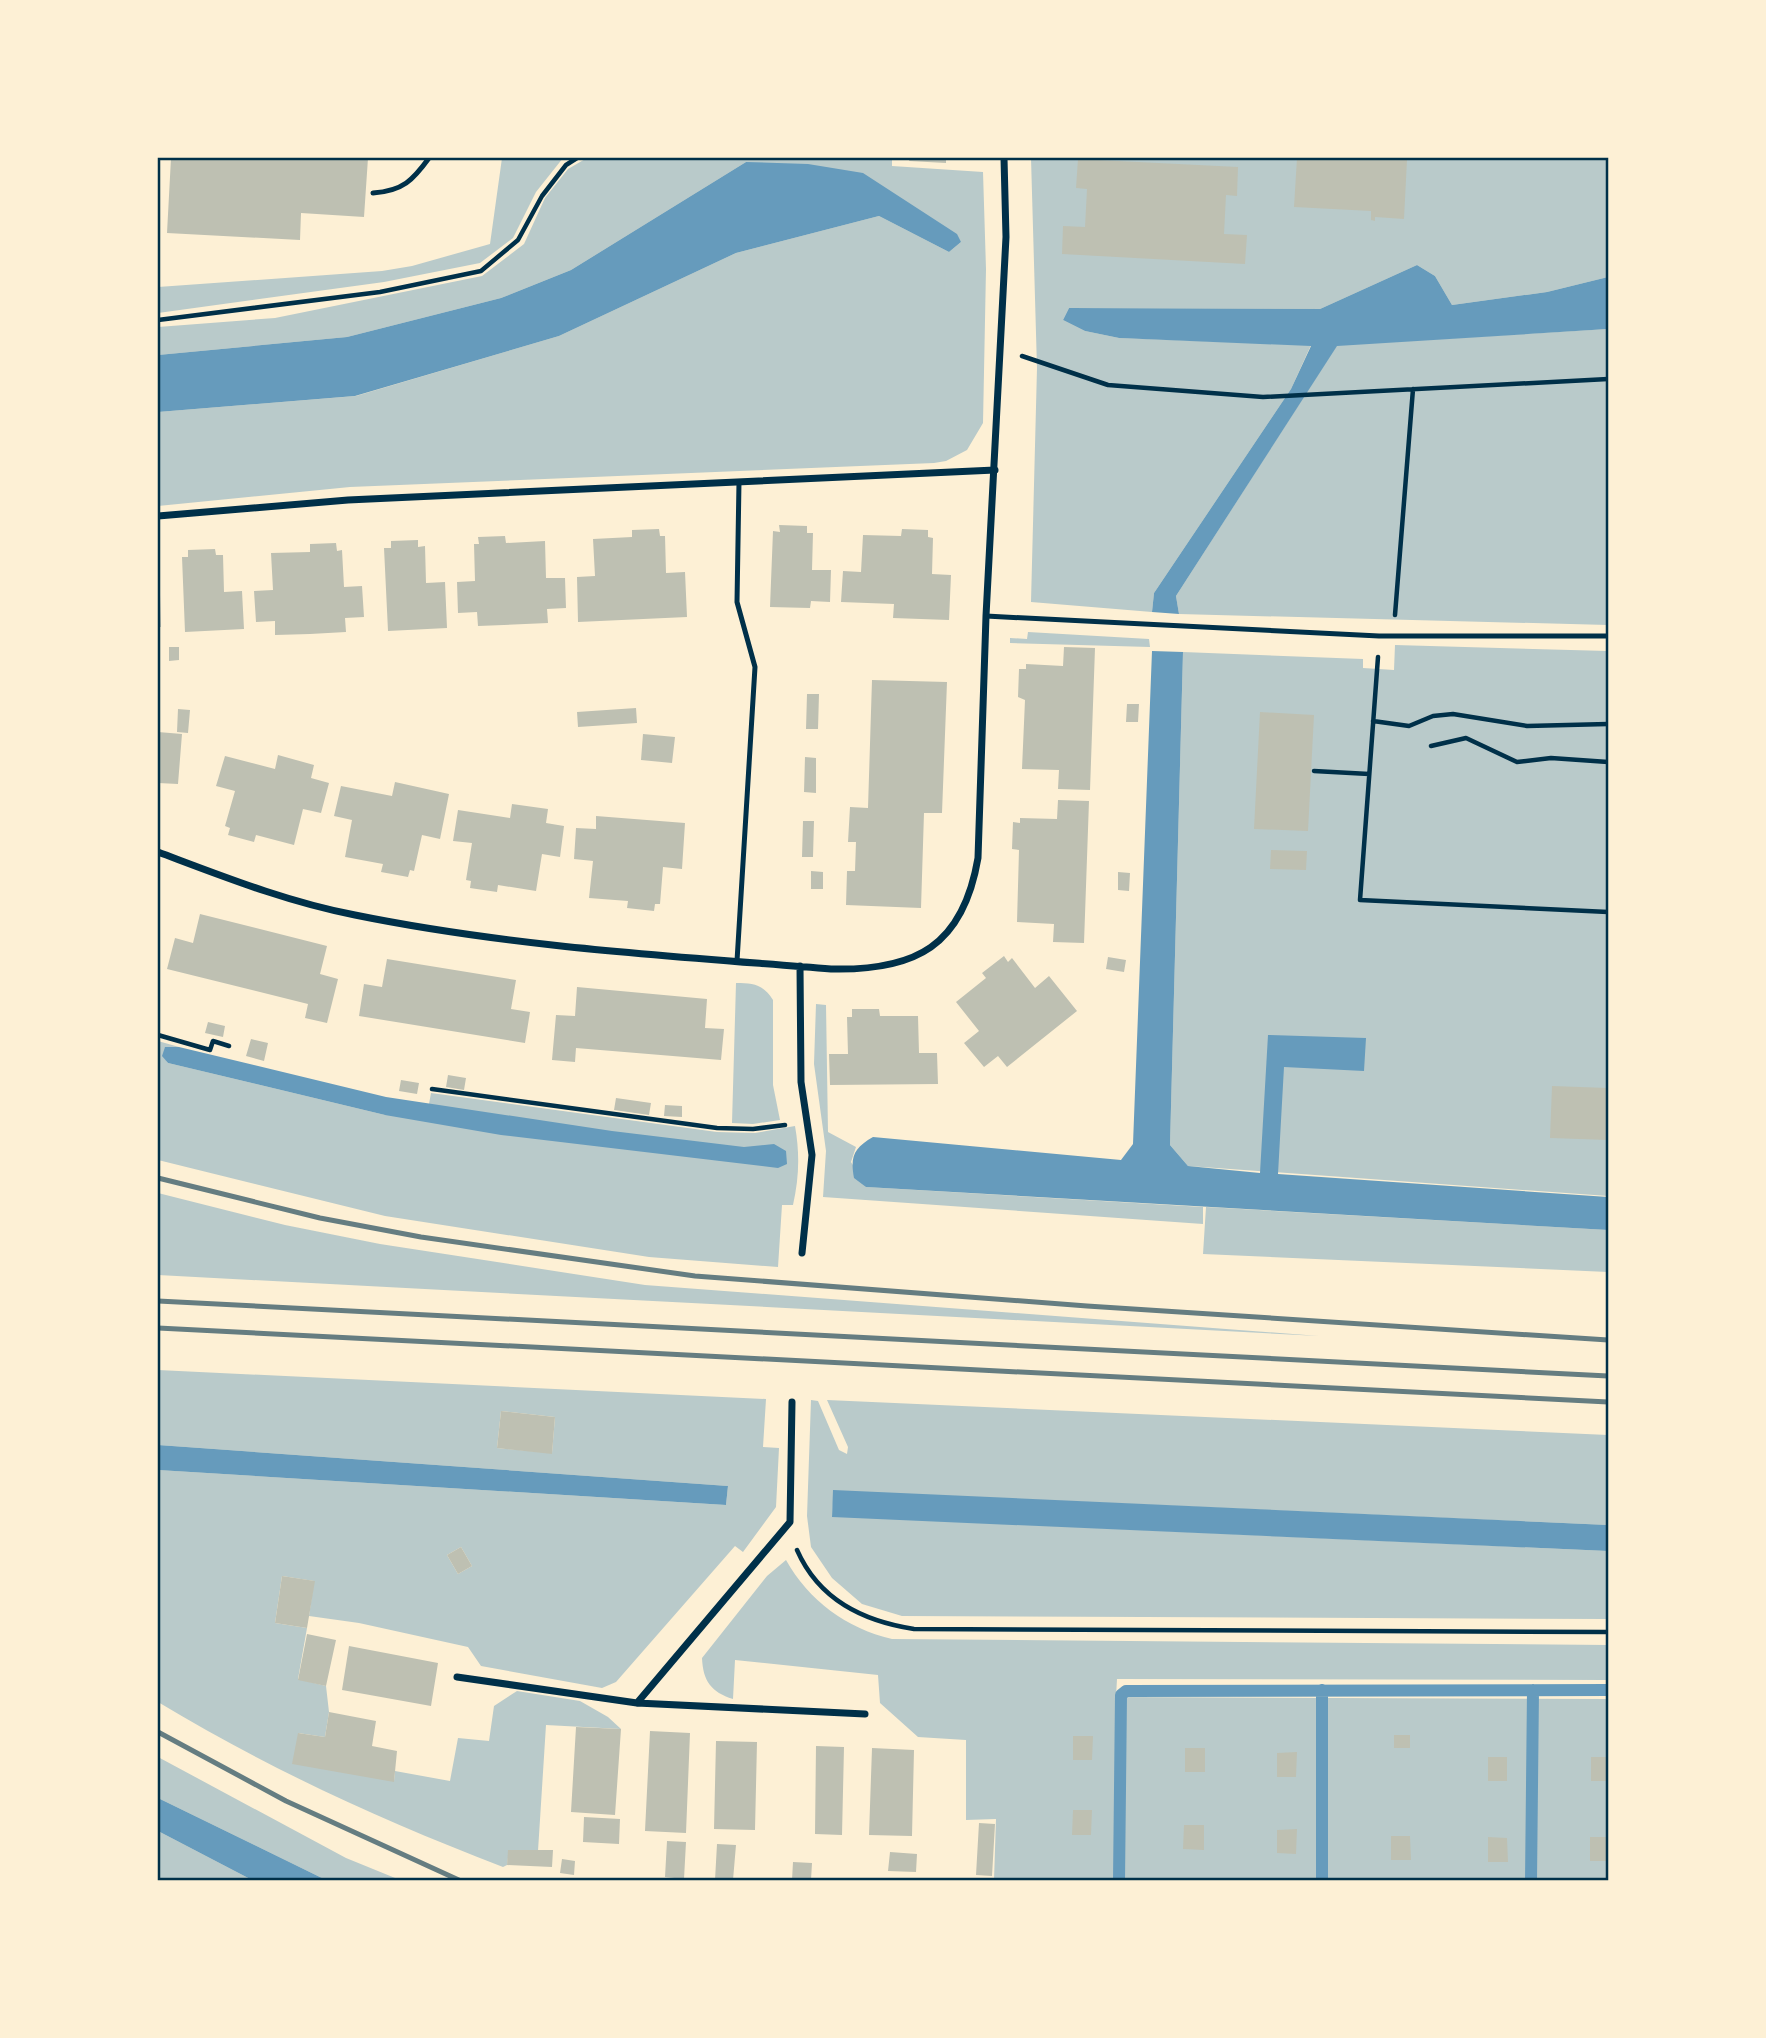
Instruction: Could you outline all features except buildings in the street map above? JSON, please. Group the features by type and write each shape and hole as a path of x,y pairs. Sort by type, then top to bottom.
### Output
{"street":[{"path":"158,852 256,888 354,915 496,938 737,961 867,970 896,964 926,953 948,934 962,914 973,887 978,858 986,616 1006,237 1004,158"},
{"path":"158,516 348,500 995,470"},
{"path":"800,966 801,1082 812,1155 802,1253"},
{"path":"637,1703 790,1522 792,1402"},
{"path":"457,1677 637,1703 865,1713"}],"lane":[{"path":"373,193 391,192 410,184 429,158"},
{"path":"737,961 755,667 737,602 739,482"},
{"path":"986,616 1379,636 1608,636"}],"path":[{"path":"158,320 380,292 481,271 518,240 542,196 566,165 577,158"},
{"path":"1001,350 1108,385 1263,397 1608,379"},
{"path":"1413,389 1394,616 1379,636 1360,900 1608,912"},
{"path":"1373,721 1409,726 1433,716 1454,714 1527,726 1608,724"},
{"path":"1431,746 1466,738 1517,762 1551,758 1608,762"},
{"path":"1314,771 1370,774"},
{"path":"158,1035 210,1050 213,1041 229,1046"},
{"path":"432,1089 718,1128 753,1129 807,1121"},
{"path":"790,1522 798,1552 813,1578 834,1599 855,1613 879,1623 914,1629 1608,1632"}],"shaded area":[{"path":"502,158 563,158 536,192 513,238 480,263 384,282 158,313 158,287 382,271 412,266 490,244"},
{"path":"587,158 892,158 892,166 983,172 986,269 983,423 967,450 946,461 934,463 350,487 158,506 158,412 356,396 559,336 736,253 879,216 949,252 961,242 746,162 571,270 501,298 347,337 158,355 158,327 275,318 482,276 524,244 545,198 568,169"},
{"path":"1031,158 1608,158 1608,277 1547,292 1452,305 1435,276 1417,265 1320,309 1069,308 1063,320 1085,331 1119,338 1311,345 1291,389 1154,593 1152,612 1031,602 1037,368"},
{"path":"1608,329 1608,625 1179,614 1176,596 1337,345"},
{"path":"1028,632 1149,639 1150,647 1010,643 1010,638 1027,639"},
{"path":"1395,645 1608,651 1608,1196 1188,1166 1170,1145 1183,652 1363,659 1363,668 1394,670"},
{"path":"736,983 757,986 773,1000 773,1085 780,1120 753,1124 732,1123"},
{"path":"816,1004 826,1005 828,1132 856,1147 851,1162 866,1187 1203,1207 1203,1224 823,1197 826,1151 814,1064"},
{"path":"158,1041 179,1047 165,1048 163,1056 168,1063 385,1115 429,1104 431,1093 717,1132 755,1133 795,1126 797,1185 793,1205 782,1205 778,1267 649,1257 385,1216 158,1160"},
{"path":"158,1193 285,1225 380,1244 645,1285 1319,1336 158,1275"},
{"path":"1206,1207 1608,1230 1608,1272 1203,1254"},
{"path":"158,1370 766,1399 763,1447 779,1448 776,1507 743,1552 735,1546 616,1682 602,1688 481,1666 468,1647 359,1623 309,1616 314,1581 282,1576 275,1623 307,1628 298,1679 326,1686 329,1712 325,1737 298,1733 394,1781 395,1771 450,1781 458,1738 489,1741 494,1706 517,1691 580,1701 608,1717 621,1729 546,1725 538,1851 509,1850 507,1865 503,1867 326,1792 241,1749 158,1702 158,1470 726,1505 728,1486 158,1445","holes":["501,1411 555,1417 552,1453 497,1448","461,1547 472,1566 458,1574 447,1555"]},
{"path":"811,1400 818,1401 839,1450 847,1454 848,1447 827,1400 1608,1435 1608,1525 834,1491 832,1516 1608,1551 1608,1619 902,1616 862,1604 832,1578 811,1547 807,1516"},
{"path":"786,1560 806,1588 830,1611 859,1628 892,1639 1608,1645 1608,1680 1117,1679 1116,1697 1608,1699 1608,1880 994,1880 996,1819 966,1820 966,1740 918,1737 880,1703 878,1675 735,1660 733,1699 719,1693 706,1679 702,1658 767,1576"},
{"path":"158,1757 346,1858 400,1880 326,1880 158,1798"},
{"path":"158,1831 252,1880 158,1880"}],"water":[{"path":"746,162 808,164 863,173 957,234 961,242 949,252 879,216 736,253 559,336 355,396 158,412 158,355 347,337 501,298 571,270"},
{"path":"1417,265 1435,276 1452,305 1547,292 1608,277 1608,329 1337,346 1176,596 1179,614 1152,612 1154,593 1291,389 1311,346 1119,338 1085,331 1063,320 1069,308 1320,309"},
{"path":"1152,651 1183,652 1170,1145 1188,1166 1260,1173 1268,1035 1366,1038 1364,1071 1284,1067 1278,1174 1608,1197 1608,1230 866,1187 854,1178 855,1153 873,1137 1121,1160 1133,1144"},
{"path":"165,1047 179,1047 386,1097 612,1131 744,1147 774,1144 786,1151 787,1164 778,1168 501,1135 385,1115 168,1063 162,1056"},
{"path":"158,1445 728,1486 726,1505 158,1470"},
{"path":"833,1490 1608,1525 1608,1551 832,1517"},
{"path":"158,1798 326,1880 252,1880 158,1831"}],"waterway":[{"path":"1322,1690 1322,1881"},
{"path":"1531,1881 1533,1690"},
{"path":"1119,1881 1121,1695 1126,1691 1608,1690"}],"railway":[{"path":"158,1178 320,1218 421,1237 695,1276 1087,1306 1608,1340"},
{"path":"158,1301 1608,1376"},
{"path":"158,1328 1608,1402"},
{"path":"158,1732 286,1801 461,1881"}]}
